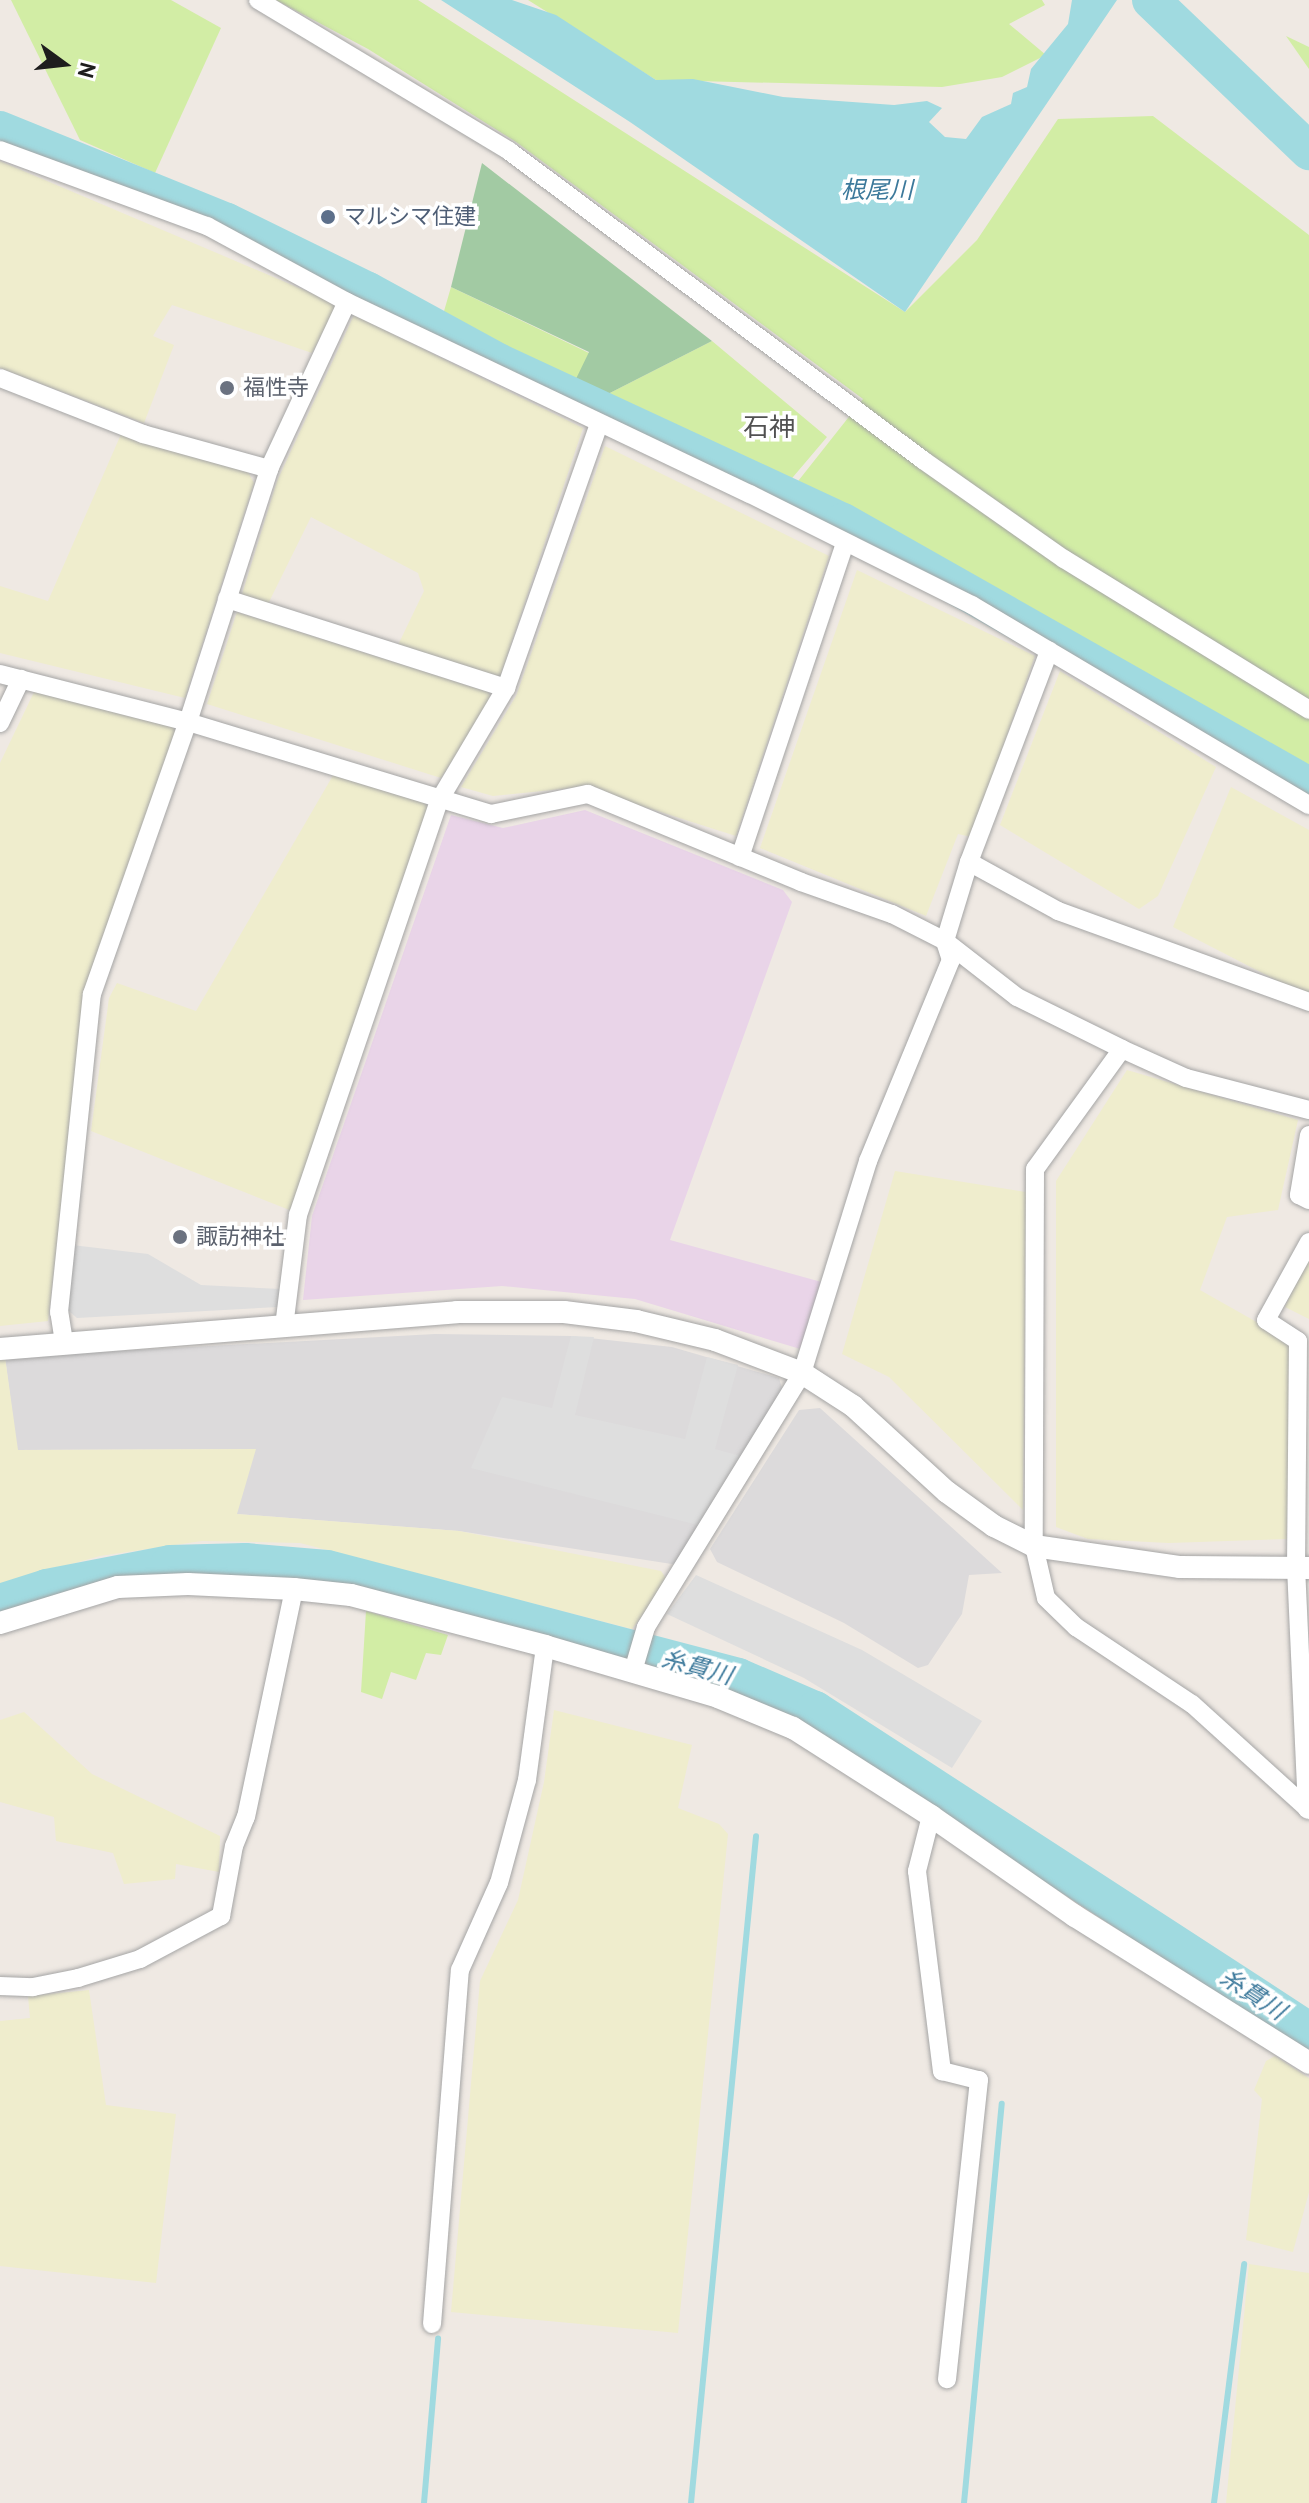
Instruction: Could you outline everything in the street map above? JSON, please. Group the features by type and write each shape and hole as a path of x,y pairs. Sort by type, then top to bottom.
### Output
{"street":[{"path":"258,0 509,151 923,460 1064,559 1309,710"},
{"path":"0,150 207,226 347,302 750,494 972,605 1309,805"},
{"path":"64,1342 59,1312 92,994 188,722 269,469 347,302"},
{"path":"0,378 143,434 269,469"},
{"path":"284,1327 298,1215 440,799 506,688 599,424"},
{"path":"740,857 845,544"},
{"path":"227,599 506,688"},
{"path":"635,1666 643,1637 695,1545 802,1373 868,1161 951,960 945,941 969,862 1049,651"},
{"path":"0,674 188,722 491,814 588,794 740,857 892,914 945,941 1017,997 1186,1078 1309,1110"},
{"path":"0,723 21,679"},
{"path":"969,862 1058,911 1309,1002"},
{"path":"1122,1049 1035,1169 1034,1546 1046,1598 1076,1627 1192,1704 1265,1766 1308,1810"},
{"path":"1309,1135 1299,1195 1309,1200"},
{"path":"1308,1810 1298,1341 1266,1320 1309,1242"},
{"path":"0,1349 457,1312 564,1312 636,1321 715,1340 802,1373 853,1406 947,1492 994,1526 1034,1546 1180,1567 1303,1568"},
{"path":"0,1623 118,1587 188,1584 294,1589 351,1595 545,1646 635,1666 793,1728 931,1816 1075,1916 1309,2063"},
{"path":"0,1986 33,1987 140,1959 221,1916 234,1846 246,1817 294,1589"},
{"path":"432,2324 460,1970 499,1883 523,1795 545,1646"},
{"path":"931,1816 917,1871 942,2071 979,2080 947,2379"}],"shaded area":[{"path":"0,161 337,304 312,353 172,305 153,336 174,345 144,423 0,368"},
{"path":"354,315 583,428 499,680 397,647 424,591 418,573 311,517 267,606 242,594 277,481"},
{"path":"122,432 247,470 254,483 185,698 0,653 0,586 48,601"},
{"path":"605,446 829,556 736,836 582,787 493,796 461,787 516,696"},
{"path":"857,570 1035,656 971,837 958,834 926,916 760,848"},
{"path":"237,612 488,692 492,699 441,778 207,704"},
{"path":"1060,671 1216,767 1158,896 1139,909 1000,825"},
{"path":"35,690 172,724 176,733 86,991 48,1321 0,1326 0,763"},
{"path":"335,772 425,803 430,810 292,1211 91,1131 109,998 117,983 196,1011"},
{"path":"1231,787 1309,830 1309,997 1173,927"},
{"path":"585,810 783,890 792,902 670,1240 825,1283 807,1351 635,1299 502,1286 303,1300 312,1216 451,815 503,828"},
{"path":"1127,1070 1298,1120 1278,1210 1227,1217 1200,1290 1292,1342 1287,1539 1169,1543 1088,1539 1056,1527 1056,1181"},
{"path":"895,1171 1026,1192 1023,1510 889,1377 842,1354"},
{"path":"72,1245 148,1254 201,1285 281,1289 278,1307 77,1318 64,1307"},
{"path":"1309,1252 1309,1319 1285,1307"},
{"path":"435,1334 571,1336 672,1347 779,1378 783,1392 678,1565 459,1531 236,1514 255,1449 17,1450 5,1357"},
{"path":"571,1336 594,1337 575,1415 685,1439 707,1357 738,1365 715,1449 744,1457 702,1526 471,1468 502,1397 552,1408"},
{"path":"5,1357 18,1450 256,1449 237,1514 459,1531 661,1571 668,1581 632,1629 300,1543 202,1541 100,1556 0,1584 0,1358"},
{"path":"820,1408 1002,1573 969,1575 962,1614 928,1665 918,1668 844,1623 717,1562 710,1549 799,1410"},
{"path":"696,1575 862,1650 982,1721 952,1768 804,1678 667,1614"},
{"path":"554,1710 692,1745 678,1808 719,1824 728,1834 678,2333 451,2312 480,1981 518,1900 544,1782"},
{"path":"24,1712 92,1774 220,1836 219,1872 176,1864 175,1879 124,1884 113,1853 56,1841 54,1817 0,1802 0,1720"},
{"path":"89,1990 106,2105 176,2114 156,2283 0,2266 0,2021 30,2018 28,1996"},
{"path":"1275,2056 1309,2078 1309,2192 1293,2252 1246,2240 1262,2099 1254,2090 1266,2061"},
{"path":"1249,2264 1309,2273 1309,2503 1226,2503"}],"green space":[{"path":"11,0 171,0 221,28 155,173 80,140"},
{"path":"276,0 418,0 905,312 977,240 1058,119 1153,116 1309,235 1309,781 1097,652 795,485 863,399 516,142 368,49"},
{"path":"528,0 1042,0 1045,5 1009,24 1046,55 1002,77 942,87 656,80"},
{"path":"1286,36 1309,47 1309,69"},
{"path":"482,163 712,341 600,398 573,385 589,352 451,287"},
{"path":"451,287 589,353 600,398 712,341 827,437 782,490 440,325"},
{"path":"366,1611 448,1635 441,1655 426,1653 416,1680 391,1672 382,1699 361,1692"}],"water":[{"name":"根尾川","path":"441,0 512,0 556,15 656,80 693,79 783,97 894,105 927,101 942,108 929,122 945,137 966,139 982,117 1011,104 1013,93 1027,87 1031,69 1068,24 1072,0 1117,0 905,312 630,122"}],"waterway":[{"name":"根尾川","path":"1151,0 1309,151"},
{"path":"0,130 227,222 368,291 498,362 843,522 1309,786"},
{"name":"糸貫川","path":"0,1603 47,1588 170,1564 245,1562 327,1569 738,1677 815,1710 1309,2031"},
{"path":"691,2503 756,1836"},
{"path":"964,2503 1002,2104"},
{"path":"1214,2503 1244,2264"},
{"path":"424,2503 438,2339"}],"place":[{"name":"マルシマ住建","path":"328,217"},
{"name":"福性寺","path":"227,388"},
{"name":"諏訪神社","path":"180,1237"}],"district":[{"name":"石神","path":"769,427"}]}
